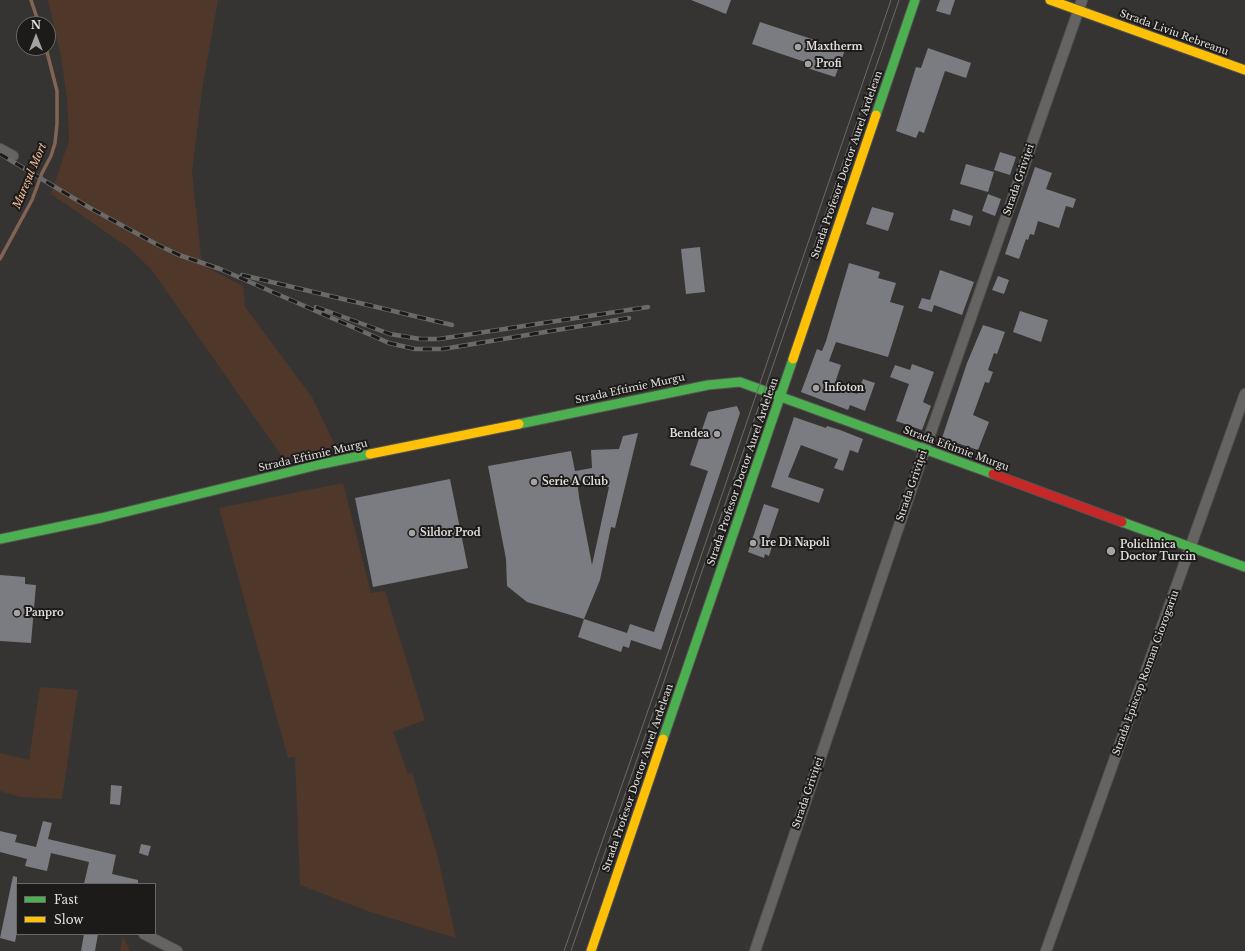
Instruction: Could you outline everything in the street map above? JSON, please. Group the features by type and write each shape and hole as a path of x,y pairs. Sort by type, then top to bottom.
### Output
{"street":[{"name":"Strada Profesor Doctor Aurel Ardelean","path":"591,951 915,0"},
{"name":"Strada Liviu Rebreanu","path":"1050,0 1245,70"},
{"name":"Strada Griviței","path":"754,951 925,449 1082,0"},
{"path":"0,149 13,156"},
{"name":"Strada Eftimie Murgu","path":"0,539 101,518 322,464 718,383 740,382 1245,567"},
{"name":"Strada Episcop Roman Ciorogariu","path":"1046,951 1245,394"},
{"path":"146,935 177,951"}],"shaded area":[{"path":"48,0 218,0 202,90 192,172 202,265 243,286 245,307 312,397 336,447 283,458 151,269 129,248 51,194 69,140 67,97 56,35 56,16 52,16"},
{"path":"343,483 371,593 385,591 425,720 393,732 408,774 412,773 437,854 456,938 370,912 300,885 295,757 288,758 219,508"},
{"path":"40,687 78,690 62,799 21,797 0,791 0,753 29,760"},
{"path":"123,936 130,951 120,951"}],"building":[{"path":"691,0 731,0 726,14"},
{"path":"940,0 955,0 950,15 936,11"},
{"name":"Maxtherm","path":"760,22 845,50 835,77 807,68 808,63 752,44"},
{"path":"928,48 971,63 966,78 945,71 924,133 919,131 916,138 896,131 916,67 921,68"},
{"path":"1000,152 1016,157 1010,175 994,170"},
{"path":"966,164 994,172 988,192 960,184"},
{"path":"1035,167 1052,173 1046,189 1076,199 1073,208 1066,206 1059,228 1038,221 1034,235 1030,234 1028,240 1026,239 1019,259 1005,254"},
{"path":"988,194 1001,199 995,216 982,211"},
{"path":"872,207 894,213 888,231 866,224"},
{"path":"953,209 973,216 970,226 950,220"},
{"path":"700,247 705,292 686,294 681,249"},
{"path":"849,263 880,272 878,278 896,283 890,302 904,306 888,357 836,342 829,361 841,365 834,386 857,394 863,379 875,383 865,411 850,405 848,410 801,392 817,349 822,351 826,341"},
{"path":"940,270 974,282 962,315 934,305 932,312 918,308 922,298 930,300"},
{"path":"998,276 1009,280 1004,294 992,290"},
{"path":"1020,311 1048,320 1041,342 1013,332"},
{"path":"983,325 1005,332 997,354 994,353 988,370 993,372 989,383 985,382 973,415 989,422 978,450 942,438 967,363"},
{"path":"912,364 934,372 923,402 931,406 922,430 896,421 909,384 890,377 895,365 910,370"},
{"path":"737,406 740,413 661,650 631,640 629,648 623,646 621,652 578,637 584,619 627,633 630,624 654,632 708,471 690,465 708,412"},
{"path":"794,417 826,428 827,426 840,430 863,439 858,453 850,450 843,471 834,468 838,459 801,445 788,477 824,489 819,503 771,487"},
{"path":"638,433 615,528 611,527 600,580 584,619 527,602 507,586 506,559 488,466 571,451 575,471 592,468 591,450 619,449 623,436","holes":["577,480 609,487 592,565"]},
{"name":"Sildor Prod","path":"450,479 468,568 373,587 355,498"},
{"path":"764,504 779,509 769,538 774,540 769,556 765,554 764,558 748,552"},
{"name":"Panpro","path":"0,575 25,577 25,584 36,585 31,643 0,641"},
{"path":"111,785 122,786 120,805 110,804"},
{"path":"43,821 52,823 48,839 116,855 112,874 138,880 138,883 84,883 89,862 51,853 47,871 25,866 27,859 0,852 0,831 17,835 15,842 36,847"},
{"path":"141,844 151,846 148,856 139,853"},
{"path":"13,876 17,877 15,942 0,938"},
{"path":"84,935 98,935 95,951 81,951"}],"waterway":[{"name":"Mureșul Mort","path":"31,0 36,16"},
{"name":"Mureșul Mort","path":"0,259 32,200 55,143 57,124 57,91 48,56"}],"tram line":[{"path":"564,951 659,679 891,0"},
{"path":"571,951 899,0"}],"railway":[{"path":"0,154 90,208 158,245 179,255 220,269 389,343 415,349 443,349 629,318"},
{"path":"242,275 452,325"},
{"path":"316,307 390,334 420,339 439,339 648,307"}],"traffic: fast":[{"path":"876,115 915,0"},
{"path":"663,739 793,359"},
{"path":"519,424 708,385 740,382 993,474"},
{"path":"0,539 101,518 322,464 370,454"},
{"path":"1122,522 1245,567"}],"traffic: slow":[{"path":"1050,0 1245,70"},
{"path":"793,359 876,115"},
{"path":"370,454 519,424"},
{"path":"591,951 663,739"}],"traffic: jam":[{"path":"993,474 1122,522"}],"place":[{"name":"Maxtherm","path":"798,47"},
{"name":"Profi","path":"808,64"},
{"name":"Infoton","path":"816,388"},
{"name":"Bendea","path":"717,434"},
{"name":"Serie A Club","path":"534,482"},
{"name":"Sildor Prod","path":"412,533"},
{"name":"Ire Di Napoli","path":"753,543"},
{"name":"Policlinica Doctor Turcin","path":"1111,551"},
{"name":"Panpro","path":"17,613"}]}
